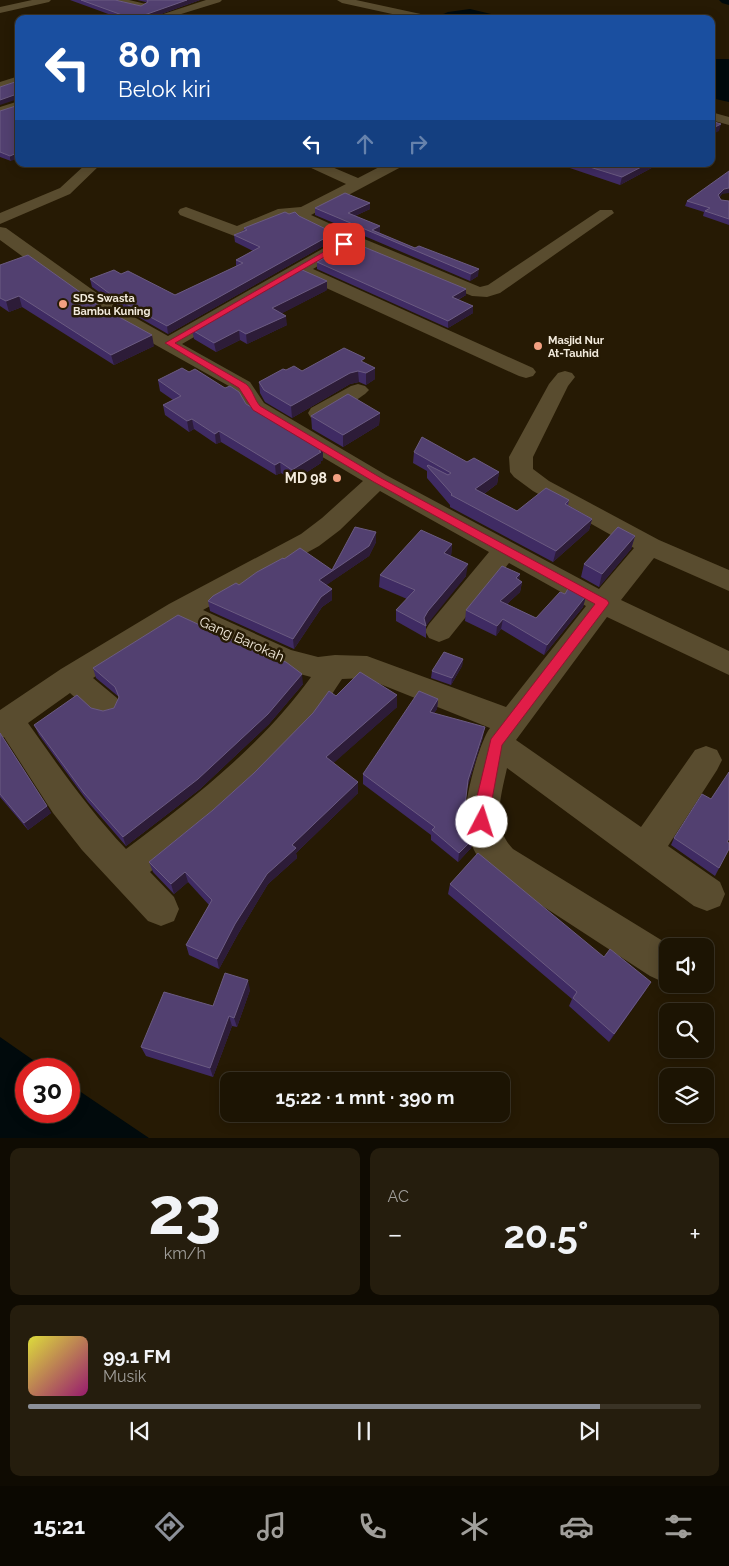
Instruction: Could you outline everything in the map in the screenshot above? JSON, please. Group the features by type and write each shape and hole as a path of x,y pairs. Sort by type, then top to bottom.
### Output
{"street":[{"path":"0,10 46,0"},
{"path":"117,0 142,6"},
{"path":"166,15 217,0"},
{"path":"342,0 411,15"},
{"path":"0,86 15,81"},
{"path":"3,110 15,106"},
{"path":"3,110 15,114"},
{"path":"715,117 729,121"},
{"path":"0,219 60,194 91,167"},
{"path":"320,167 358,183"},
{"path":"186,212 237,232 284,212 304,212 390,167"},
{"path":"304,212 303,216 306,219 351,240 450,282 484,293 494,289 606,213"},
{"path":"0,232 111,312 243,386 256,408 378,480 505,550 603,603 729,664"},
{"path":"169,343 351,240"},
{"path":"298,270 526,372"},
{"path":"565,377 559,384 521,457 522,472 541,486 650,546 729,581"},
{"path":"292,429 358,390"},
{"path":"160,909 65,803 4,723 71,677 179,611 310,540 331,524 378,480"},
{"path":"650,546 603,603 504,733 482,805 482,822 491,850 501,860 659,960"},
{"path":"439,632 505,550"},
{"name":"Gang Barokah","path":"179,611 284,659 318,668 336,666 368,667 420,688 504,733 645,851 707,894"},
{"path":"124,871 185,825 226,790 302,713 336,666"},
{"path":"71,677 106,707"},
{"path":"645,851 706,760"}],"shaded area":[{"path":"470,9 495,15 441,15 448,12"},
{"path":"715,59 729,59 729,102 715,99"},
{"path":"0,1037 30,1058 15,1058 15,1123 80,1123 80,1091 149,1138 0,1138"}],"building":[{"path":"81,0 115,0 141,6 148,2 147,0 187,0 144,15 122,15"},
{"path":"15,82 15,95 0,100 0,87"},
{"path":"15,106 15,154 10,156 0,152 0,111"},
{"path":"590,167 641,167 622,177"},
{"path":"729,171 729,188 724,189 718,195 721,200 729,201 729,219 705,211 710,208 687,201"},
{"path":"345,193 370,203 348,213 380,226 372,230 415,248 419,246 479,269 471,274 315,208"},
{"path":"285,212 289,214 295,212 299,216 334,233 167,326 117,299 90,279 114,270 121,274 128,271 175,295 243,263 236,260 260,247 234,235 247,230 244,228"},
{"path":"352,242 466,289 452,297 473,306 448,321 317,262"},
{"path":"28,255 101,307 152,335 111,355 19,296 6,301 0,298 0,265"},
{"path":"300,269 327,281 272,308 286,316 246,334 239,330 214,343 192,330"},
{"path":"344,348 365,358 361,361 375,368 366,373 358,371 350,373 291,406 264,390 259,382 283,369 286,370 294,366 302,371"},
{"path":"182,368 189,372 195,369 225,388 230,386 239,392 246,404 323,449 292,470 280,462 275,465 219,431 215,434 192,419 187,421 163,405 181,396 158,380"},
{"path":"348,394 380,413 343,435 311,416"},
{"path":"422,437 467,462 474,458 499,472 475,489 517,511 546,488 569,500 565,504 592,519 556,551 451,495 427,466 448,475 451,473 414,452"},
{"path":"355,527 376,532 369,546 319,580 332,589 321,597 293,639 208,601 213,596 236,583 239,585 257,572 284,559 300,548 332,570"},
{"path":"618,527 635,536 602,574 584,564"},
{"path":"421,530 452,544 444,553 468,564 428,611 424,618 426,626 396,610 415,590 380,575"},
{"path":"502,566 520,574 516,578 522,582 500,601 536,618 560,592 565,594 569,587 586,596 547,645 503,619 497,626 466,610"},
{"path":"178,615 272,658 286,662 302,674 268,714 198,779 123,837 84,793 34,725 77,695 91,708 103,711 114,708 119,697 115,687 93,668"},
{"path":"444,652 463,659 452,678 432,671"},
{"path":"360,672 397,695 326,757 358,782 292,845 296,848 267,874 235,924 217,959 186,945 212,900 185,872 171,884 149,862 213,810 254,773 313,713 329,691 336,696"},
{"path":"419,691 438,699 430,712 485,727 468,780 465,806 465,824 468,826 473,839 459,853 432,830 435,827 363,774"},
{"path":"0,733 47,806 24,823 0,794"},
{"path":"729,772 729,839 727,842 729,843 729,849 719,868 674,838 702,794 711,799"},
{"path":"478,853 604,957 610,949 651,982 614,1034 573,998 577,992 450,884"},
{"path":"225,973 248,980 234,1018 229,1016 210,1068 141,1047 164,992 213,1006"}],"place":[{"name":"SDS Swasta Bambu Kuning","path":"63,304"},
{"name":"Masjid Nur At-Tauhid","path":"538,346"},
{"name":"MD 98","path":"337,478"}],"route":[{"path":"344,244 169,343 243,386 256,408 378,480 603,603 496,743 482,805 482,822"}]}
